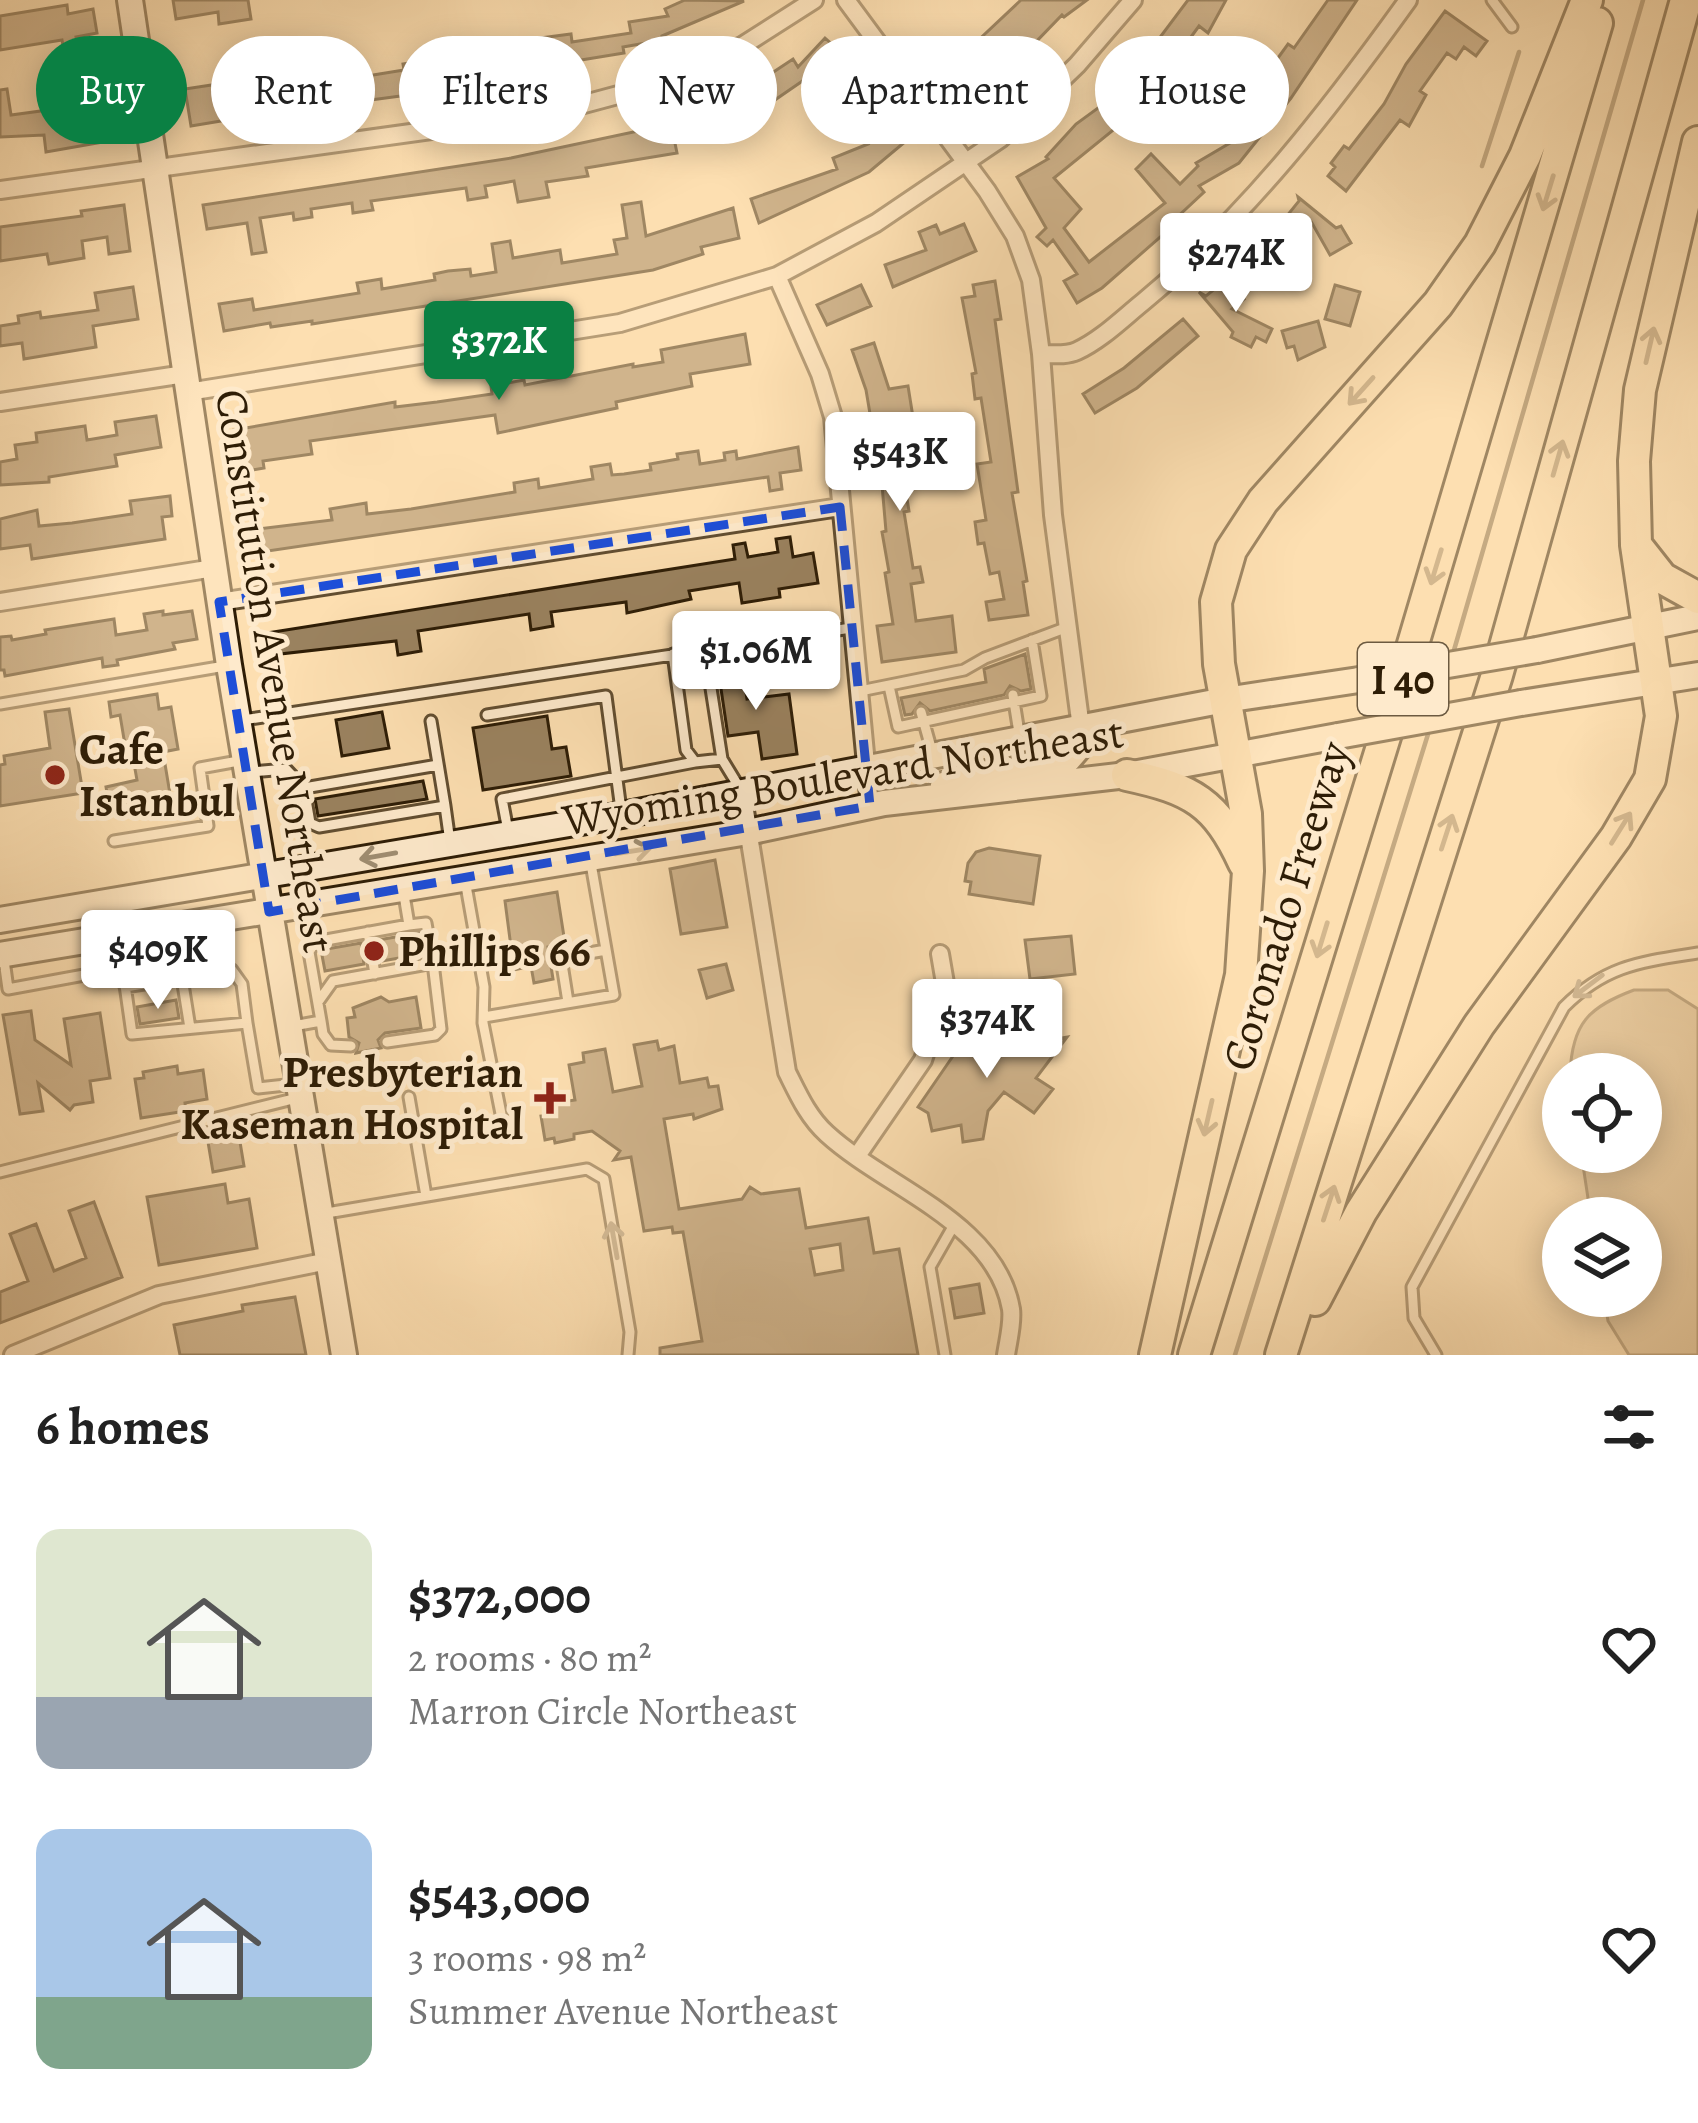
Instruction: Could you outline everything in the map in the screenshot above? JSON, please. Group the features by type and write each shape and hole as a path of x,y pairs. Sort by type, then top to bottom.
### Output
{"highway":[{"path":"1155,1355 1241,975 1246,814 1219,664 1216,602 1231,550 1263,501 1438,304 1480,244 1525,157 1587,0"},
{"name":"Coronado Freeway","path":"1194,1355 1400,688 1604,0"},
{"name":"I 40","path":"1281,1355 1497,675 1686,0"},
{"path":"1292,1355 1325,1276 1361,1212 1479,1024 1616,837 1650,778 1661,716 1636,545 1634,461 1640,390 1698,142"},
{"path":"1636,545 1662,578 1698,598"},
{"path":"1127,775 1189,792 1211,808 1231,835 1247,871"}],"main road":[{"name":"Constitution Avenue Northeast","path":"130,0 245,767 344,1355"},
{"name":"Wyoming Boulevard Northeast","path":"0,920 622,815 1226,700 1537,650 1698,617"},
{"name":"Wyoming Boulevard Northeast","path":"2,955 748,832 877,805 1127,775 1698,675"},
{"path":"877,805 967,777 1068,760 1081,745 1081,728"}],"street":[{"path":"0,190 547,114 690,71 742,46 814,0"},
{"path":"846,0 1015,236 1030,280 1065,628 1081,728"},
{"path":"0,402 187,383 620,323 777,276 876,223 1000,139 1077,65 1133,0"},
{"path":"1041,354 1072,354 1099,338 1233,220 1325,116 1408,0"},
{"path":"1233,220 1285,271"},
{"path":"777,276 820,374 833,417 865,767 877,805"},
{"path":"219,602 840,507"},
{"path":"0,602 214,568"},
{"path":"742,791 787,1072 826,1133 978,1242 1001,1274 1012,1313 1006,1355"},
{"path":"857,1156 923,1060 946,989 940,954"},
{"path":"13,1355 56,1348 159,1295 328,1262"}],"lane":[{"path":"1496,1 1512,27"},
{"path":"238,720 851,628"},
{"path":"857,692 964,670 1065,628"},
{"path":"889,686 898,727 922,717 1041,696 1032,640"},
{"path":"673,654 686,750 695,762"},
{"path":"0,704 229,665"},
{"path":"708,668 722,759 742,791"},
{"path":"964,670 967,685"},
{"path":"940,676 944,690"},
{"path":"915,681 918,695"},
{"path":"487,715 606,696 622,815"},
{"path":"1014,698 1020,739"},
{"path":"922,717 933,755"},
{"path":"430,722 450,843"},
{"path":"508,833 502,799 722,759"},
{"path":"310,787 438,765"},
{"path":"115,841 208,826 200,768 286,769 324,798 329,784"},
{"path":"417,769 419,782"},
{"path":"403,771 405,784"},
{"path":"385,774 387,787"},
{"path":"367,777 368,790"},
{"path":"346,781 349,794"},
{"path":"310,787 310,824 423,804 446,806"},
{"path":"484,1017 614,994 590,858"},
{"path":"465,879 504,1130"},
{"path":"403,889 409,925"},
{"path":"351,1046 332,1045 323,1034 309,952 315,942 426,923 441,1029 435,1035 387,1042"},
{"path":"368,932 375,974"},
{"path":"118,936 132,1034 247,1023"},
{"path":"568,1002 561,958 606,950"},
{"path":"1436,1355 1414,1318 1412,1287 1564,1007 1588,983 1615,969 1698,953"},
{"path":"318,1002 333,981 433,964"},
{"path":"125,987 232,970 242,984 258,1088 299,1090"},
{"path":"182,978 190,1028"},
{"path":"289,1027 321,1021"},
{"path":"0,1172 299,1090"},
{"path":"409,1097 426,1196"},
{"path":"320,1214 587,1169 598,1172 604,1178 630,1332 628,1355"},
{"path":"945,1355 930,1267 954,1225"}],"highlighted area":[{"path":"840,507 870,806 269,912 219,602"}],"shaded area":[{"path":"1634,990 1668,990 1698,1009 1698,1355 1629,1355 1608,1321 1607,1317 1662,1317 1662,1197 1588,1197 1584,1173 1662,1173 1662,1053 1572,1053 1579,1029 1605,1003"}],"building":[{"path":"173,0 248,0 251,19 219,24 218,12 176,19"},
{"path":"685,0 744,1 662,36 615,36 615,54 591,58 591,39 631,33 629,22 668,16 665,9"},
{"path":"1021,0 1087,0 1062,15 1042,36 983,36"},
{"path":"1188,0 1226,0 1208,33 1199,26 1192,36 1161,36"},
{"path":"1328,0 1357,0 1291,98 1289,45 1294,48"},
{"path":"67,5 68,14 93,9 97,33 36,36 36,44 0,50 0,16"},
{"path":"1445,11 1487,41 1476,56 1464,47 1456,59 1447,53 1420,91 1426,95 1409,126 1400,120 1346,191 1328,176 1335,167 1331,163 1344,146 1349,149 1384,104"},
{"path":"793,59 798,67 801,64 801,82 777,98 777,70"},
{"path":"399,71 399,96 375,99 375,75"},
{"path":"211,85 211,123 191,126 187,89"},
{"path":"7,89 11,115 36,112 36,135 0,137 0,90"},
{"path":"1095,110 1096,144 1054,178 1081,209 1064,228 1089,262 1165,203 1136,169 1151,154 1180,184 1196,163 1228,144 1254,144 1239,163 1199,186 1204,192 1174,225 1102,288 1077,303 1064,281 1077,274 1053,240 1047,246 1037,237 1046,228 1017,177 1048,159 1058,144 1071,144 1076,124"},
{"path":"615,136 615,144 675,144 677,153 586,168 588,176 546,182 549,197 518,202 514,181 485,186 487,197 468,200 466,188 371,201 373,210 353,213 352,203 311,209 312,217 294,220 293,213 260,218 266,252 252,254 247,223 207,229 203,205 511,158"},
{"path":"45,144 92,144 46,152"},
{"path":"868,144 902,144 869,172 759,223 751,199 837,169 833,158"},
{"path":"1298,197 1336,228 1341,226 1351,243 1330,255 1312,223 1300,237 1282,222"},
{"path":"641,202 646,236 733,208 739,238 701,247 703,254 653,270 312,324 271,327 270,323 224,331 219,304 252,299 254,310 359,293 357,283 381,279 382,289 435,280 434,274 448,271 470,269 471,276 496,272 492,244 510,241 513,258 560,250 562,263 617,254 614,240 627,238 622,205"},
{"path":"124,205 130,251 109,254 107,237 82,241 84,258 49,264 47,254 0,261 0,227"},
{"path":"964,224 976,251 893,287 885,265 926,250 919,232 936,225 940,234"},
{"path":"1227,279 1244,299 1232,309 1272,329 1266,342 1256,337 1251,347 1231,337 1233,332 1199,292 1206,296"},
{"path":"995,281 1001,319 995,320 1018,492 1012,493 1028,615 989,620 986,602 1004,599 999,572 990,574 984,543 978,544 975,522 986,520 977,464 991,462 981,398 975,399 972,374 976,373 962,298 975,296 973,285"},
{"path":"861,285 871,306 827,325 817,305"},
{"path":"1335,285 1360,292 1350,326 1325,319"},
{"path":"133,287 138,319 93,326 96,347 24,359 22,343 0,346 0,326 19,323 18,316 40,312 41,318 98,310 95,293"},
{"path":"1183,319 1198,336 1137,388 1095,413 1083,394 1124,368"},
{"path":"1318,321 1325,347 1298,360 1294,346 1287,348 1282,331"},
{"path":"745,334 750,364 690,374 692,386 616,402 617,408 498,433 495,415 310,441 312,454 263,461 264,468 241,472 234,430 395,402 395,407 492,394 491,386 524,380 525,385 663,362 661,350"},
{"path":"874,343 889,389 908,386 916,436 937,433 941,456 901,462 909,511 904,512 913,568 920,567 923,582 911,584 916,621 952,616 956,652 882,662 877,626 893,624 885,573 889,572 882,532 886,531 882,485 866,390 852,350"},
{"path":"156,416 161,447 115,455 117,466 49,477 49,482 0,485 0,462 17,459 15,445 37,442 36,433 85,426 87,440 117,435 115,422"},
{"path":"798,447 801,470 780,473 782,489 770,491 768,477 254,553 250,530 332,520 330,509 366,503 367,514 515,492 514,483 538,479 539,488 593,479 591,467 610,464 612,475 624,474 651,470 650,464 678,459 677,454 698,451 700,464 725,460 724,453 736,451 737,459"},
{"path":"170,496 172,516 162,517 165,539 32,559 30,545 0,549 0,519 37,510 39,526 72,523 132,514 130,501"},
{"path":"790,537 793,557 813,553 818,583 779,589 780,597 742,603 739,583 689,591 691,599 627,613 626,602 551,612 553,626 531,630 529,614 418,631 421,651 398,655 396,641 271,655 267,633 735,559 733,545 745,543 748,557 778,552 776,539"},
{"path":"163,611 163,615 192,611 197,639 173,643 175,649 117,660 118,665 103,667 102,658 5,676 0,670 0,637 11,636 12,640 114,619 116,635 147,630 144,614"},
{"path":"1025,654 1031,689 1010,686 1004,695 930,711 920,703 905,715 901,698 986,682 984,669"},
{"path":"741,658 747,699 789,694 797,754 762,759 758,732 728,736 717,662"},
{"path":"157,694 159,709 171,707 178,749 163,752 171,800 110,810 106,787 137,780 120,715 111,717 109,702"},
{"path":"69,709 83,793 0,806 4,756 50,748 45,712"},
{"path":"382,712 389,748 342,756 336,720"},
{"path":"547,716 552,749 566,747 571,776 483,790 473,728"},
{"path":"423,781 427,799 318,816 315,799"},
{"path":"989,848 1040,856 1033,904 969,894 968,863 976,852"},
{"path":"715,860 727,927 681,934 670,869"},
{"path":"557,892 565,943 548,947 553,979 534,983 531,966 514,970 505,901"},
{"path":"419,933 422,954 382,961 378,940"},
{"path":"1071,936 1075,974 1030,979 1025,940"},
{"path":"361,943 364,964 325,971 321,950"},
{"path":"726,964 733,990 707,998 699,970"},
{"path":"381,997 389,1002 416,997 421,1028 385,1033 378,1040 381,1048 356,1053 359,1043 349,1037 347,1018 355,1017 353,1008"},
{"path":"176,1000 179,1018 140,1024 137,1007"},
{"path":"31,1011 35,1040 71,1065 64,1019 100,1013 110,1078 90,1081 93,1102 70,1110 38,1083 43,1111 20,1114 3,1015"},
{"path":"976,1030 987,1030 1016,1050 1028,1034 1038,1042 1067,1037 1036,1078 1053,1089 1034,1113 1004,1092 988,1111 983,1139 963,1142 961,1125 932,1131 928,1113 918,1107 953,1056 948,1053 953,1038 970,1040"},
{"path":"657,1041 659,1050 674,1046 680,1083 707,1078 709,1087 718,1086 722,1109 694,1119 693,1114 664,1119 679,1209 742,1199 750,1187 761,1194 799,1189 806,1228 868,1218 874,1253 899,1249 918,1355 660,1355 660,1348 702,1341 683,1232 673,1233 672,1227 644,1231 631,1157 614,1160 620,1151 592,1131 555,1143 554,1138 545,1140 541,1116 550,1115 548,1104 575,1100 569,1065 584,1062 583,1053 605,1049 613,1092 642,1086 634,1045","holes":["840,1244 843,1270 815,1275 810,1249"]},
{"path":"177,1066 178,1074 203,1070 207,1099 185,1103 186,1111 141,1118 135,1079 144,1078 143,1072"},
{"path":"239,1136 244,1166 213,1172 208,1142"},
{"path":"225,1184 228,1203 249,1199 257,1248 159,1265 147,1197"},
{"path":"94,1202 122,1277 0,1323 0,1292 28,1281 10,1234 36,1224 54,1271 86,1258 69,1211"},
{"path":"979,1284 984,1313 955,1318 950,1289"},
{"path":"295,1297 306,1355 180,1355 174,1325 243,1311 242,1305"}],"waterway":[{"path":"1452,657 1643,0"},
{"path":"1482,166 1519,52"},
{"path":"1436,709 1447,674"},
{"path":"1235,1355 1429,731"}],"place":[{"name":"Cafe Istanbul","path":"55,775"},
{"name":"Phillips 66","path":"374,951"},
{"name":"Presbyterian Kaseman Hospital","path":"550,1098"}]}
